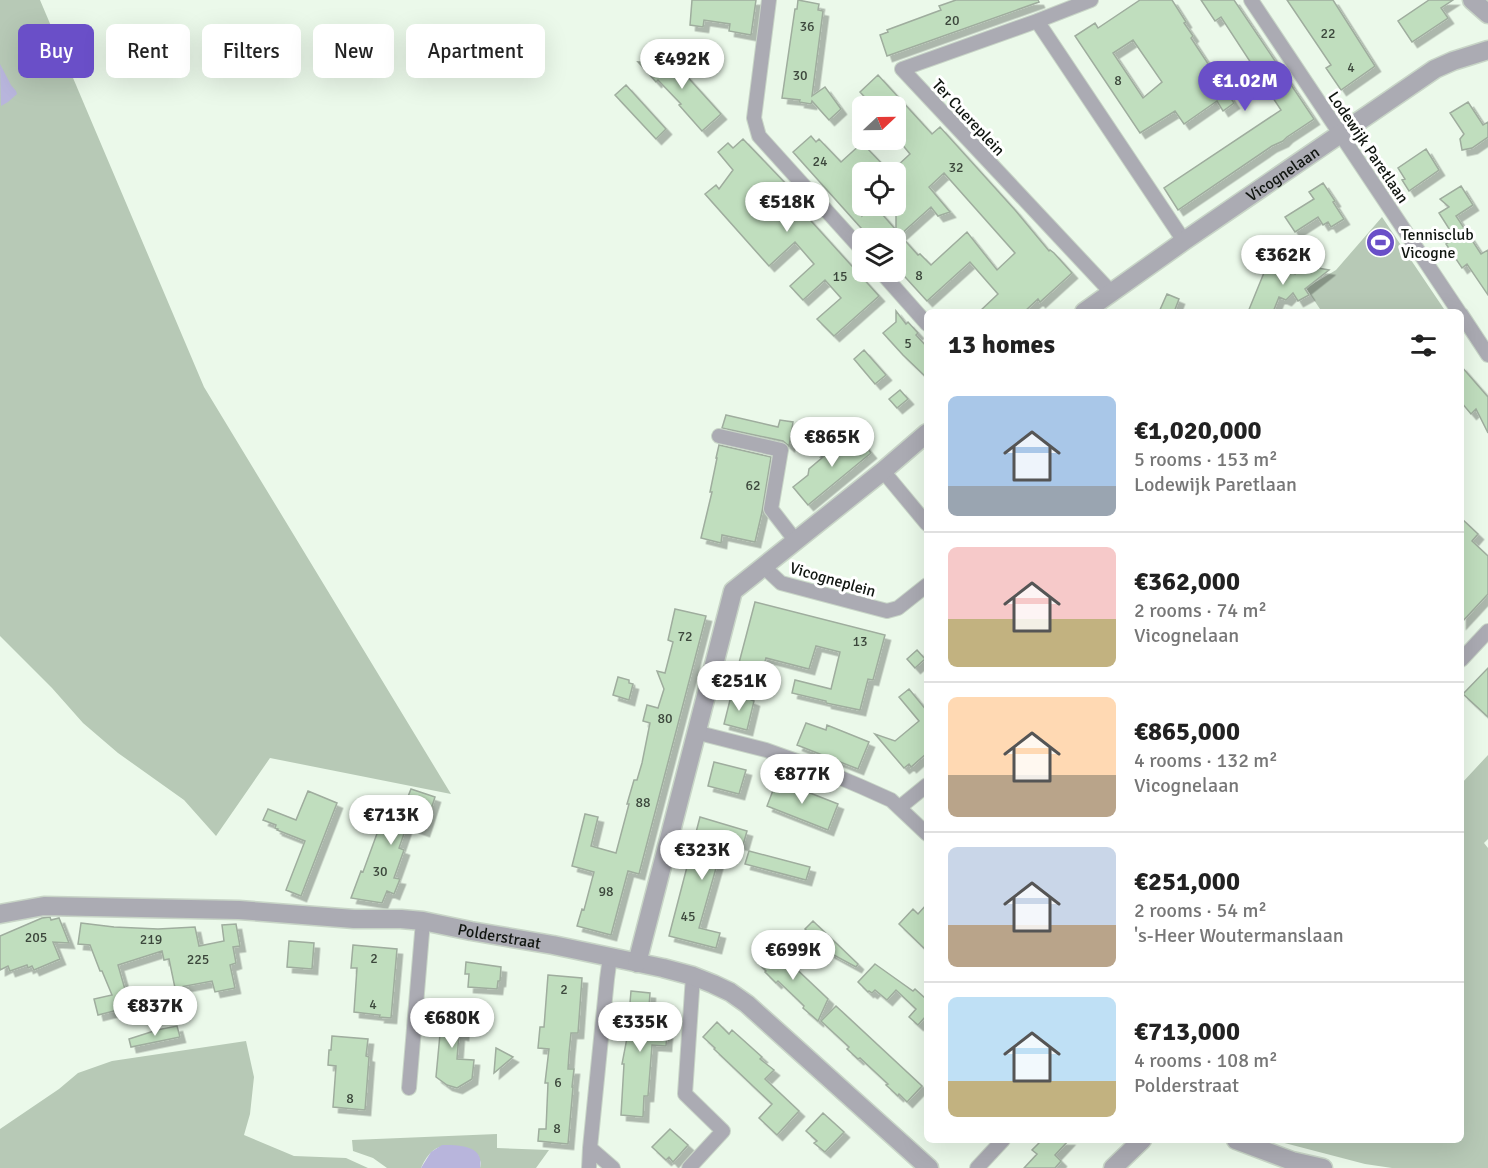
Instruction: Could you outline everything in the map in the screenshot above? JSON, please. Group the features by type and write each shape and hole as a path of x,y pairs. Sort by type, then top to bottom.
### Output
{"street":[{"path":"769,0 754,118 759,136 852,239"},
{"name":"Ter Cuereplein","path":"1091,0 902,69 1111,292"},
{"name":"Lodewijk Paretlaan","path":"1251,0 1457,309"},
{"path":"1472,0 1488,14"},
{"path":"1037,21 1184,241"},
{"name":"Vicognelaan","path":"1088,309 1435,69 1453,60 1488,50"},
{"path":"890,282 924,321"},
{"name":"Lodewijk Paretlaan","path":"1465,330 1488,356"},
{"path":"719,436 782,450 771,508 795,540"},
{"path":"637,963 733,591 924,436"},
{"path":"882,471 924,520"},
{"name":"Vicogneplein","path":"763,566 780,583 887,611 898,608 924,587"},
{"path":"1464,657 1488,631"},
{"path":"695,732 766,750 822,770 891,800 924,831"},
{"path":"900,807 924,787"},
{"name":"Polderstraat","path":"0,914 55,906 239,910 354,919 401,919 423,921 610,957 693,976 730,992 747,1004 929,1168"},
{"path":"409,1088 423,921"},
{"path":"589,1168 610,957"},
{"path":"689,1168 723,1131 685,1094 693,976"},
{"path":"976,1168 1000,1143"},
{"path":"1113,1168 1139,1143"},
{"path":"1244,1143 1292,1161 1323,1168"},
{"path":"590,1148 613,1168"}],"green space":[{"path":"0,0 40,0 50,24 18,24 18,78 73,78 204,387 451,794 270,758 216,836 184,800 118,753 83,723 0,636"},
{"name":"Tennisclub Vicogne","path":"1382,217 1444,309 1320,309 1306,288 1336,270"},
{"path":"1488,755 1488,839 1484,843 1488,848 1488,1168 1392,1168 1365,1164 1284,1143 1464,1143 1464,781"},
{"path":"246,1041 254,1077 250,1114 244,1135 294,1156 346,1158 368,1168 0,1168 0,1129 59,1089 78,1073 112,1061"},
{"path":"497,1134 497,1148 549,1150 536,1168 480,1168 478,1155 460,1148 445,1146 432,1151 421,1168 387,1168 373,1158 353,1151 352,1140"}],"water":[{"path":"0,64 17,94 1,106"},
{"path":"442,1145 462,1146 474,1151 480,1160 480,1168 421,1168 431,1152"}],"building":[{"path":"692,0 756,0 751,35 729,31 730,24 704,20 703,27 690,25"},
{"path":"798,0 819,4 818,10 823,11 812,96 825,87 841,109 829,120 812,101 811,104 782,98"},
{"path":"956,0 1038,0 1039,2 887,56 880,35 888,32 887,30 941,10 939,6"},
{"path":"1140,0 1172,0 1193,36 1191,38 1234,103 1223,111 1217,101 1184,124 1175,111 1140,133 1075,36 1095,23 1098,28","holes":["1133,40 1162,82 1143,98 1113,53"]},
{"path":"1201,0 1234,0 1314,119 1178,210 1164,188 1281,110 1221,17 1215,21"},
{"path":"1287,0 1333,0 1375,66 1341,90 1326,68 1331,65"},
{"path":"1429,0 1453,0 1441,8 1448,18 1412,42 1398,21"},
{"path":"664,51 721,114 702,131 679,105 681,104 638,62 651,63"},
{"path":"878,75 897,96 864,96 860,92"},
{"path":"626,85 666,129 656,139 615,95"},
{"path":"1468,102 1483,125 1488,122 1488,137 1472,148 1462,150 1460,139 1464,134 1450,113"},
{"path":"906,106 932,134 940,127 1049,251 1054,253 1072,273 1040,302 1038,299 1027,309 982,309 998,294 970,262 927,301 906,278 906,242 931,265 967,232 997,270 1015,253 944,173 929,187 950,212 938,216 931,207 906,230 896,228 896,216 906,216 906,162 901,162 910,154 906,149"},
{"path":"811,136 816,142 819,139 841,162 854,150 869,150 880,162 852,162 852,216 884,216 894,228 861,228 793,152"},
{"path":"743,139 788,186 783,190 852,266 852,282 866,282 879,296 834,336 817,319 841,298 825,280 803,300 790,286 814,264 795,242 769,266 705,194 716,185 719,189 733,170 718,152 728,143 733,148"},
{"path":"1426,149 1439,170 1409,191 1398,168"},
{"path":"1323,183 1344,219 1331,227 1328,222 1323,225 1318,217 1295,232 1285,217 1314,199 1309,192"},
{"path":"1461,186 1473,205 1456,216 1481,254 1488,250 1488,295 1467,264 1462,268 1446,244 1455,238 1439,213 1449,207 1440,199"},
{"path":"1268,263 1295,274 1296,264 1329,270 1305,289 1309,295 1298,301 1293,293 1286,300 1279,297 1274,309 1249,309"},
{"path":"1167,294 1179,299 1175,309 1160,309"},
{"path":"896,311 906,324 908,322 918,333 916,335 924,344 924,375 883,333 896,322"},
{"path":"864,350 886,375 875,384 854,359"},
{"path":"1464,369 1488,397 1488,433 1476,409 1471,414 1464,406"},
{"path":"900,390 908,399 897,408 889,399"},
{"path":"726,415 778,427 780,420 793,422 789,446 783,441 722,428"},
{"path":"846,436 851,442 858,437 871,453 808,505 793,487 808,475 809,469 823,457 821,457"},
{"path":"719,445 771,457 755,542 722,535 721,543 701,538 712,492 710,492"},
{"path":"1464,521 1478,534 1472,541 1488,556 1488,594 1464,620"},
{"path":"755,602 885,635 873,680 868,679 860,710 792,693 795,680 831,689 840,652 816,646 809,669 766,658 757,688 734,682"},
{"path":"675,609 706,616 639,874 628,871 611,935 577,926 582,909 584,910 594,872 572,866 585,814 598,817 591,846 616,853 629,804 627,804 642,763 650,723 643,721 647,705 658,708 664,689 657,671 665,673 673,642 668,640"},
{"path":"917,650 924,658 915,668 907,659"},
{"path":"1488,668 1488,717 1464,693"},
{"path":"618,677 629,680 629,683 633,684 629,700 613,695"},
{"path":"909,689 924,707 924,756 911,767 909,764 904,768 875,734 895,741 919,721 899,697"},
{"path":"732,692 754,701 747,730 724,724"},
{"path":"806,723 826,730 827,725 869,742 858,769 797,745"},
{"path":"714,762 746,770 739,794 708,786"},
{"path":"777,780 838,804 828,830 767,806"},
{"path":"411,789 435,797 424,831 407,825 399,848 404,850 394,878 400,879 394,894 387,891 382,903 351,898 390,798 405,804"},
{"path":"308,791 337,803 301,896 286,890 305,841 277,830 276,825 263,820 268,809 296,820"},
{"path":"700,817 747,831 743,845 724,840 699,928 720,933 716,948 669,936"},
{"path":"749,851 810,867 806,880 745,864"},
{"path":"924,907 924,948 899,924 913,909 918,914"},
{"path":"50,917 51,920 59,918 69,943 53,942 60,959 34,970 32,966 28,968 27,965 10,971 8,966 0,970 0,936 42,918"},
{"path":"813,921 858,964 856,967 830,953 805,929"},
{"path":"81,923 158,929 195,927 199,946 224,941 222,925 236,924 240,946 233,947 236,963 230,965 235,988 215,992 212,981 175,988 169,959 164,960 162,951 118,965 130,1007 98,1015 94,999 112,995 90,945 78,944"},
{"path":"289,941 314,943 312,969 287,967"},
{"path":"353,945 397,949 391,1018 354,1012 357,968 351,968"},
{"path":"772,946 789,954 790,963 828,999 818,1021 778,981 776,983 757,962"},
{"path":"466,962 501,967 497,989 468,987 469,974 465,974"},
{"path":"875,964 924,997 924,1018 918,1025 909,1017 916,1009 896,990 887,1000 875,990 872,993 868,992 858,982"},
{"path":"548,975 582,978 578,1033 571,1033 569,1053 568,1069 574,1069 568,1144 538,1141 539,1129 546,1129 548,1083 545,1083 549,1049 538,1048 540,1027 544,1027"},
{"path":"631,991 650,993 650,1017 668,1019 666,1046 652,1045 648,1096 644,1096 643,1117 621,1115 624,1064 622,1064"},
{"path":"836,1006 922,1086 907,1102 886,1085 888,1084 860,1058 858,1059 847,1049 849,1047 821,1021"},
{"path":"439,1008 465,1010 463,1035 459,1034 457,1059 474,1060 472,1079 457,1088 447,1085 436,1077 440,1034 437,1033"},
{"path":"717,1022 729,1034 732,1030 774,1070 765,1079 799,1111 777,1135 759,1118 772,1104 703,1037"},
{"path":"177,1026 180,1037 131,1047 129,1039"},
{"path":"332,1036 368,1039 365,1110 333,1107 336,1066 328,1065"},
{"path":"496,1048 513,1057 494,1073"},
{"path":"823,1113 844,1132 825,1152 814,1143 817,1141 806,1131"},
{"path":"670,1129 688,1145 673,1162 669,1157 666,1160 652,1147"},
{"path":"1039,1143 1066,1143 1055,1155 1061,1161 1055,1168 1024,1168 1037,1154 1032,1150"}],"place":[{"name":"Tennisclub Vicogne","path":"1380,243"}]}
